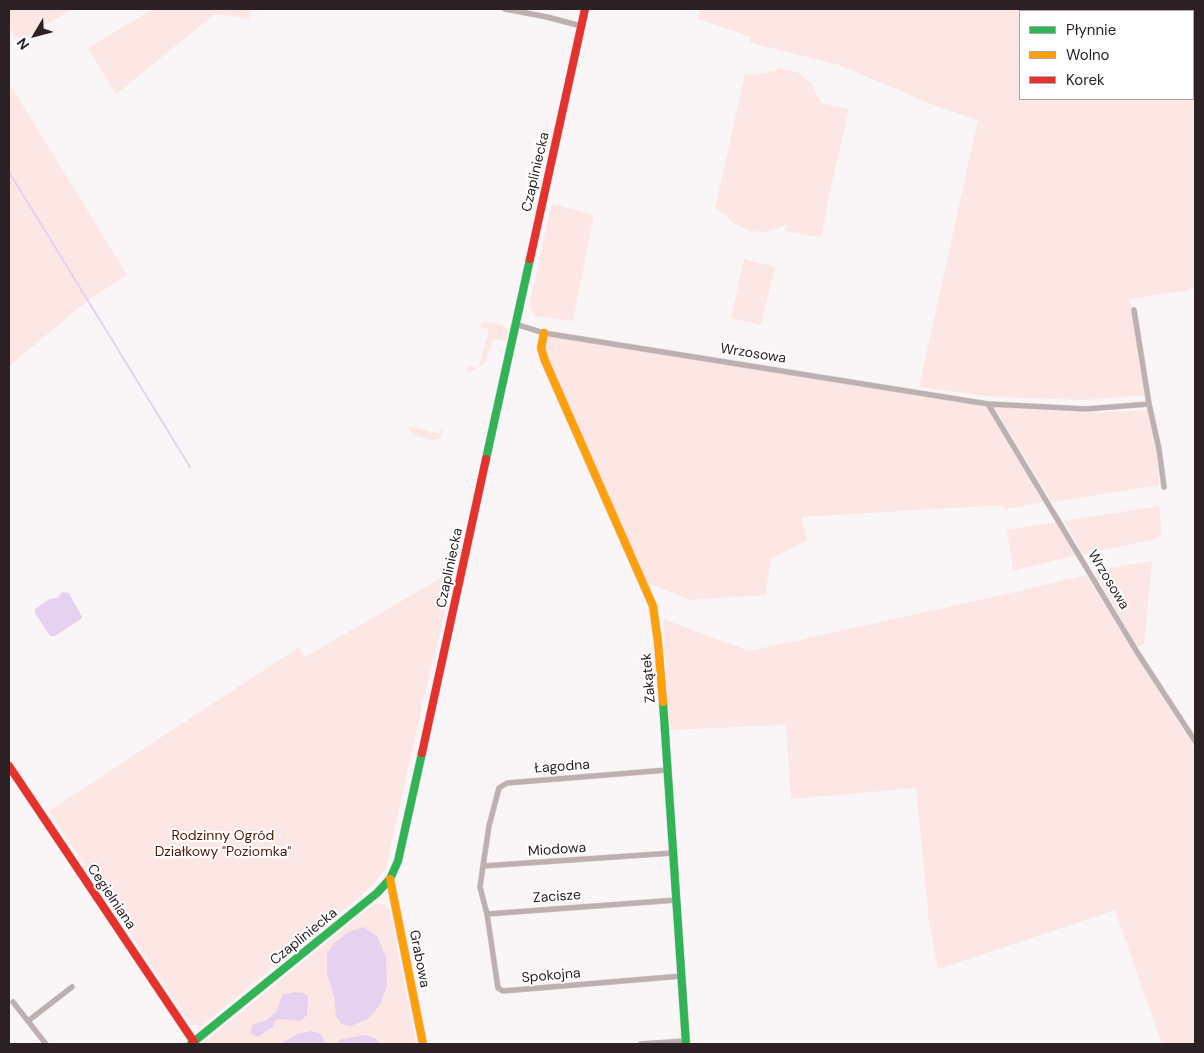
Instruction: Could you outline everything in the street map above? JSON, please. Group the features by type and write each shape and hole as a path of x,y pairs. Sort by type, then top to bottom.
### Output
{"street":[{"path":"505,9 581,26"},
{"name":"Czapliniecka","path":"193,1043 372,897 390,879 398,861 586,9"},
{"path":"1134,310 1164,487"},
{"name":"Wrzosowa","path":"515,324 544,333 988,404 1086,409 1149,404"},
{"name":"Zakątek","path":"544,333 541,348 544,361 653,606 658,642 677,900 685,1043"},
{"name":"Wrzosowa","path":"988,404 1138,652 1195,741"},
{"name":"Cegielniana","path":"9,766 193,1043"},
{"name":"Łagodna","path":"483,866 489,826 499,788 507,782 667,770"},
{"name":"Miodowa","path":"483,866 673,853"},
{"path":"483,866 480,887 487,914"},
{"name":"Grabowa","path":"390,879 423,1044"},
{"name":"Zacisze","path":"487,914 677,900"},
{"name":"Spokojna","path":"487,914 498,988 503,991 682,976"},
{"path":"28,1021 72,987"},
{"path":"13,1002 46,1044"},
{"path":"641,1044 685,1043"}],"green space":[{"path":"9,9 72,9 23,39 15,37 9,28"},
{"path":"153,9 251,9 249,19 215,14 116,94 88,48"},
{"path":"700,9 1195,9 1195,287 1189,290 1130,299 1148,395 1085,400 992,397 919,387 978,120 934,105 839,65 751,43 749,46 751,37 698,19"},
{"path":"779,68 797,72 811,83 821,103 849,109 821,237 785,231 786,225 764,232 749,231 733,223 725,214 715,209 745,74 752,75 778,70"},
{"path":"9,83 127,275 87,301 9,366"},
{"path":"554,204 594,215 573,321 535,316 529,307 551,206"},
{"path":"744,259 775,267 761,325 731,318"},
{"path":"483,321 506,328 508,333 506,341 497,339 492,341 484,364 478,367 489,329 480,327"},
{"path":"548,336 986,406 1043,502 1004,510 1003,505 801,517 807,540 771,559 765,595 691,600 648,583 547,362 545,348"},
{"path":"468,365 477,368 472,371 467,372"},
{"path":"994,407 1087,413 1149,410 1156,446 1159,485 1052,502"},
{"path":"408,426 440,434 442,428 443,432 439,439 430,440 413,435"},
{"path":"1159,506 1162,534 1152,540 1083,554 1064,521"},
{"path":"1056,522 1077,555 1013,571 1007,530"},
{"path":"1152,561 1144,644 1137,647 1094,571"},
{"name":"Rodzinny Ogród Działkowy \"Poziomka\"","path":"455,570 421,710 386,868 364,893 335,917 316,927 295,944 285,957 201,1026 191,1025 49,811 299,647 305,657"},
{"path":"1086,575 1195,749 1195,1044 1162,1044 1115,910 938,969 929,922 916,788 791,799 786,725 669,730 663,619 749,651"},
{"path":"374,904 385,904 389,908 416,1044 202,1044"}],"shaded area":[{"path":"62,592 69,593 82,617 55,636 50,636 35,613 35,609 50,599 58,598"},
{"path":"363,927 377,936 386,957 387,985 380,1005 368,1019 350,1026 341,1024 336,1016 334,996 327,974 327,954 334,943 349,932"},
{"path":"304,993 308,996 307,1015 300,1021 275,1020 273,1027 258,1037 251,1034 252,1025 267,1020 276,1012 283,994"},
{"path":"311,1031 321,1034 325,1042 323,1044 281,1044 297,1034"},
{"path":"366,1035 377,1039 379,1044 339,1044 338,1040"}],"waterway":[{"path":"9,172 190,467"}],"traffic: fast":[{"path":"486,459 530,259"},
{"path":"663,702 686,1044"},
{"path":"191,1044 377,893 390,879 398,861 422,753"}],"traffic: slow":[{"path":"544,333 541,348 545,361 653,606 663,702"},
{"path":"390,879 423,1044"}],"traffic: jam":[{"path":"530,259 585,9"},
{"path":"422,753 486,459"},
{"path":"9,766 194,1042"}]}
